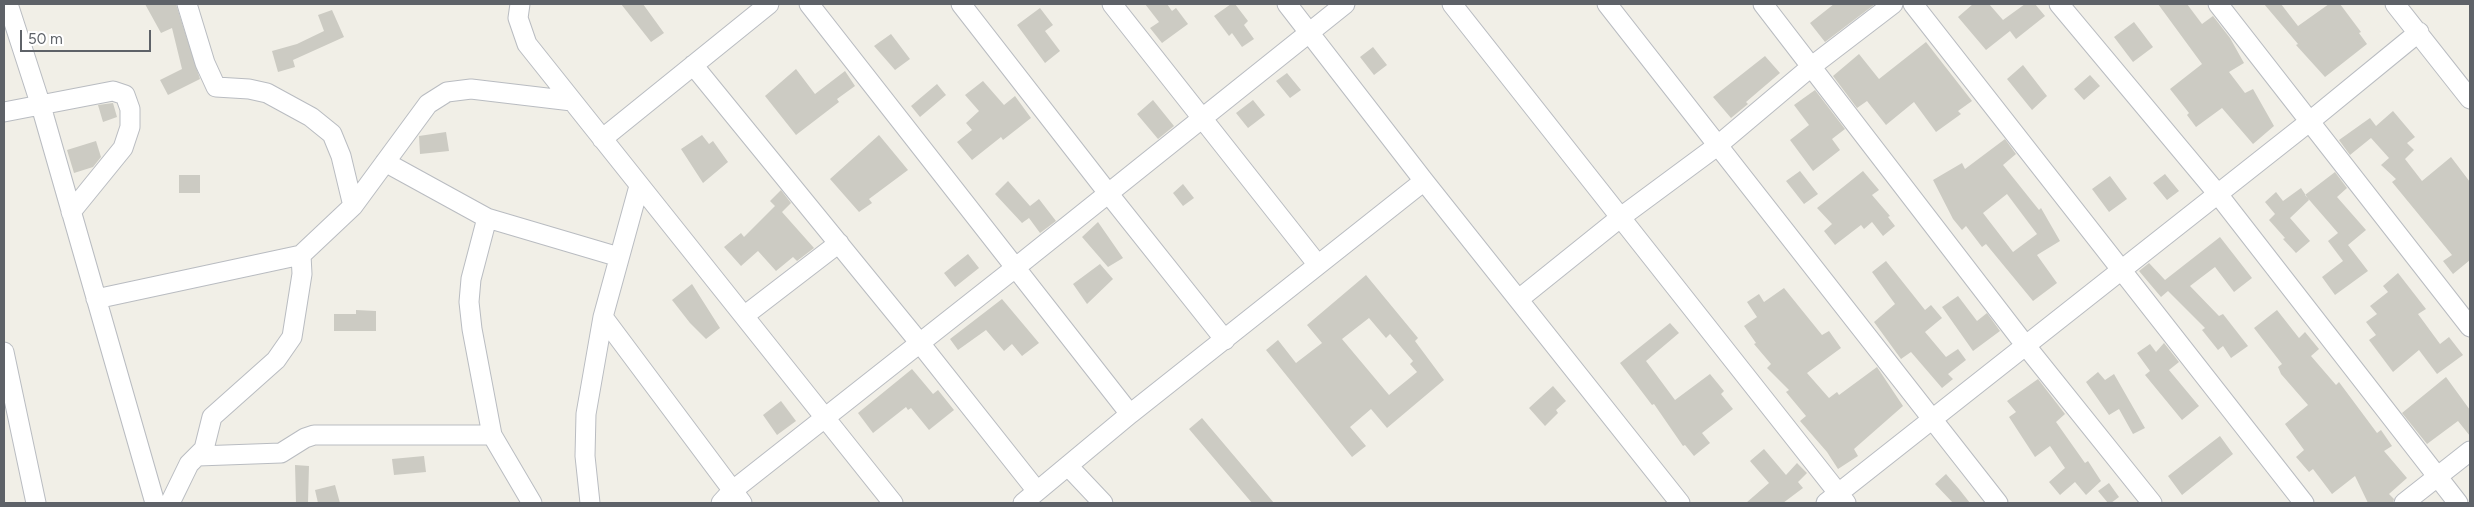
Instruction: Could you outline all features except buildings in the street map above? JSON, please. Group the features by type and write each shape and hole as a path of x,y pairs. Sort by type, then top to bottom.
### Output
{"street":[{"path":"8,4 41,106 155,503"},
{"path":"187,4 208,70 216,87 249,89 267,93 311,117 332,134 340,156 353,206"},
{"path":"520,4 518,18 527,44 893,503"},
{"path":"602,138 769,4"},
{"path":"809,4 1130,414"},
{"path":"961,4 1225,340"},
{"path":"1112,4 1318,265"},
{"path":"1287,4 1424,181 1680,503"},
{"path":"603,317 732,499 826,418 919,342 1015,268 1201,117 1345,4"},
{"path":"1452,4 1621,217 1837,500 1933,420 2217,193 2310,122 2419,32"},
{"path":"1607,4 1998,503"},
{"path":"1763,4 2026,346 2152,503"},
{"path":"1519,299 1621,217 1717,146 1812,66 1893,4"},
{"path":"1913,4 2304,503"},
{"path":"2059,4 2217,193 2458,503"},
{"path":"2218,4 2470,327"},
{"path":"2396,4 2470,99"},
{"path":"693,65 919,342 1030,497 1130,414 1424,181"},
{"path":"96,298 301,255 353,206 428,104 447,92 470,89 572,101"},
{"path":"4,112 113,91 125,94 130,109 130,126 123,148 71,212"},
{"path":"385,162 487,218 619,257"},
{"path":"590,503 585,456 586,414 603,317 639,186"},
{"path":"487,218 471,279 469,302 472,329 492,435 532,503"},
{"path":"744,316 839,243"},
{"path":"170,503 189,464 204,449 212,417 276,360 292,337 302,274 301,255"},
{"path":"4,352 36,503"},
{"path":"198,456 281,453 305,438 314,435 492,435"},
{"path":"2404,503 2470,451"},
{"path":"1068,466 1103,503"}]}
